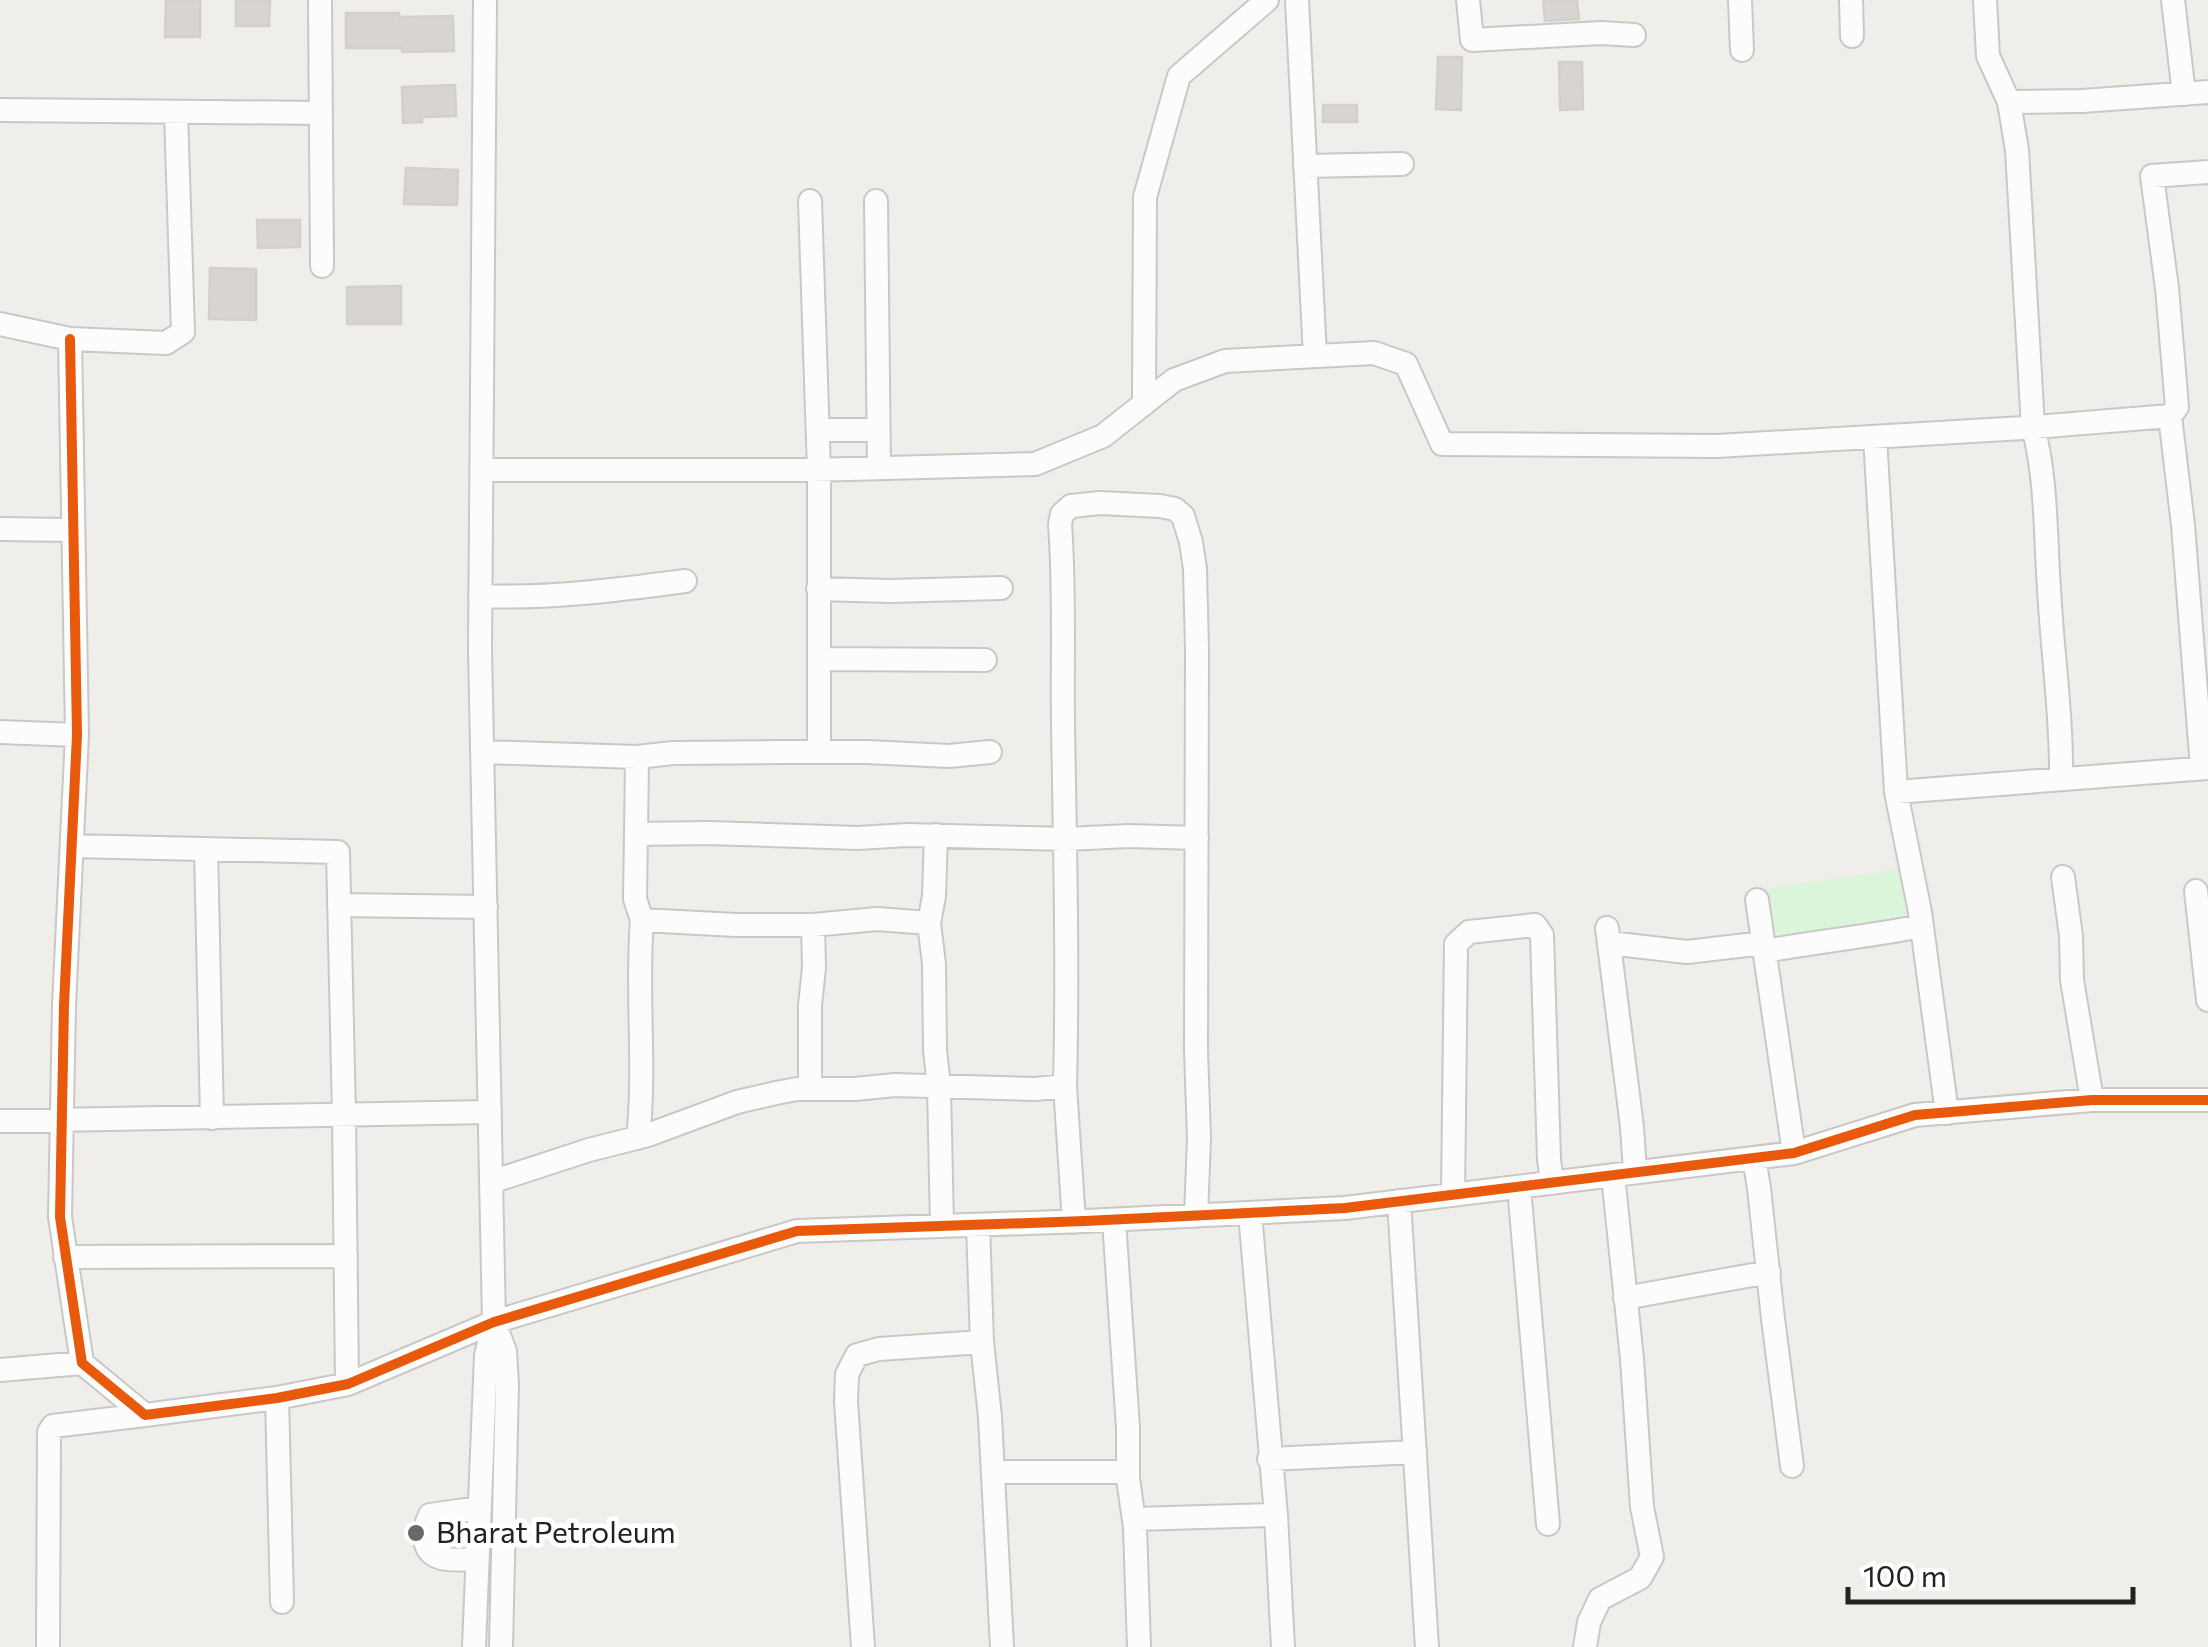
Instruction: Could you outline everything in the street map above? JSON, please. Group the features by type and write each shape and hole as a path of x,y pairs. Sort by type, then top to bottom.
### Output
{"street":[{"path":"320,0 322,266"},
{"path":"474,1647 486,1355 494,1322 480,596 485,0"},
{"path":"1144,404 1145,197 1179,76 1266,0"},
{"path":"1297,0 1316,356"},
{"path":"1468,0 1472,40 1600,32 1634,35"},
{"path":"1740,0 1742,50"},
{"path":"1851,0 1852,36"},
{"path":"1985,0 1988,56 2009,102 2017,150 2062,779"},
{"path":"2009,102 2196,93 2173,0"},
{"path":"0,110 321,113"},
{"path":"0,324 70,339 166,343 183,332 176,113"},
{"path":"1305,166 1402,164"},
{"path":"1896,792 2205,768 2170,416 2177,407 2167,288 2152,176 2208,172"},
{"path":"810,201 819,470 819,752"},
{"path":"876,202 879,468"},
{"path":"70,339 77,736 60,1218 82,1363 145,1415"},
{"path":"482,470 819,470 1035,464 1103,436 1174,380 1225,362 1374,353 1406,364 1442,444 1716,446 2170,416"},
{"path":"818,430 878,430"},
{"path":"1876,437 1896,792 1922,926 1947,1112"},
{"path":"1074,1222 1065,1086 1064,608 1060,524 1062,514 1071,506 1100,503 1175,509 1187,526 1195,569 1199,1138 1196,1216"},
{"path":"0,530 72,530"},
{"path":"480,596 516,598 600,592 685,581"},
{"path":"818,589 1001,588"},
{"path":"820,659 985,660"},
{"path":"0,732 77,736"},
{"path":"482,752 637,756 819,752 949,756 990,752"},
{"path":"637,756 636,899 642,920 642,1108 638,1138"},
{"path":"636,834 1197,838"},
{"path":"936,835 936,874 929,923 934,964 942,1226"},
{"path":"72,846 338,852 347,1384"},
{"path":"206,849 212,1118"},
{"path":"2063,877 2072,980 2092,1100"},
{"path":"2196,891 2208,1000"},
{"path":"1756,900 1794,1153"},
{"path":"339,906 486,908"},
{"path":"642,920 736,925 814,925 877,919 929,923"},
{"path":"810,1089 814,925"},
{"path":"1454,1195 1456,944 1469,932 1536,925 1542,935 1552,1183"},
{"path":"1585,1647 1589,1622 1600,1599 1640,1578 1652,1556 1642,1507 1625,1298 1624,1174 1629,1096 1608,935 1687,952 1817,942 1922,926"},
{"path":"491,1182 776,1092 895,1085 1035,1089 1065,1086"},
{"path":"48,1647 49,1432 53,1426 276,1398 347,1384 494,1322 797,1231 1345,1208 1794,1153 1915,1115 2092,1100 2208,1100"},
{"path":"0,1121 490,1112"},
{"path":"1754,1158 1792,1466"},
{"path":"1519,1186 1548,1524"},
{"path":"1399,1202 1427,1647"},
{"path":"1250,1213 1276,1515 1283,1647"},
{"path":"1114,1220 1139,1647"},
{"path":"978,1225 1002,1647"},
{"path":"66,1258 346,1256"},
{"path":"1625,1298 1769,1272"},
{"path":"494,1322 505,1351 507,1384 500,1647"},
{"path":"862,1647 847,1432 847,1374 857,1355 879,1349 982,1342"},
{"path":"0,1370 82,1363"},
{"path":"276,1398 282,1602"},
{"path":"1270,1459 1415,1452"},
{"path":"994,1472 1128,1472"},
{"path":"477,1559 437,1558 429,1552 425,1530 430,1515 480,1508"},
{"path":"1134,1519 1276,1515"}],"green space":[{"path":"1902,869 1921,919 1772,943 1763,889"}],"building":[{"path":"166,0 200,0 200,37 165,37"},
{"path":"236,0 270,0 269,26 236,26"},
{"path":"1543,0 1577,0 1579,19 1545,21"},
{"path":"346,13 453,16 454,51 346,48"},
{"path":"1438,57 1462,57 1461,110 1436,109"},
{"path":"1559,62 1582,62 1583,109 1560,110"},
{"path":"455,85 456,116 422,117 422,122 403,123 402,87"},
{"path":"1323,105 1357,105 1357,122 1323,122"},
{"path":"406,168 458,170 457,205 404,204"},
{"path":"257,220 300,220 300,247 258,248"},
{"path":"210,268 256,269 256,320 209,319"},
{"path":"401,286 401,324 347,324 347,287"}],"cycle path":[{"path":"70,339 77,735 64,1005 60,1217 82,1363 145,1415 277,1398 348,1384 494,1322 797,1231 1345,1208 1794,1153 1915,1115 2092,1100 2208,1100"}],"place":[{"name":"Bharat Petroleum","path":"416,1533"}]}
